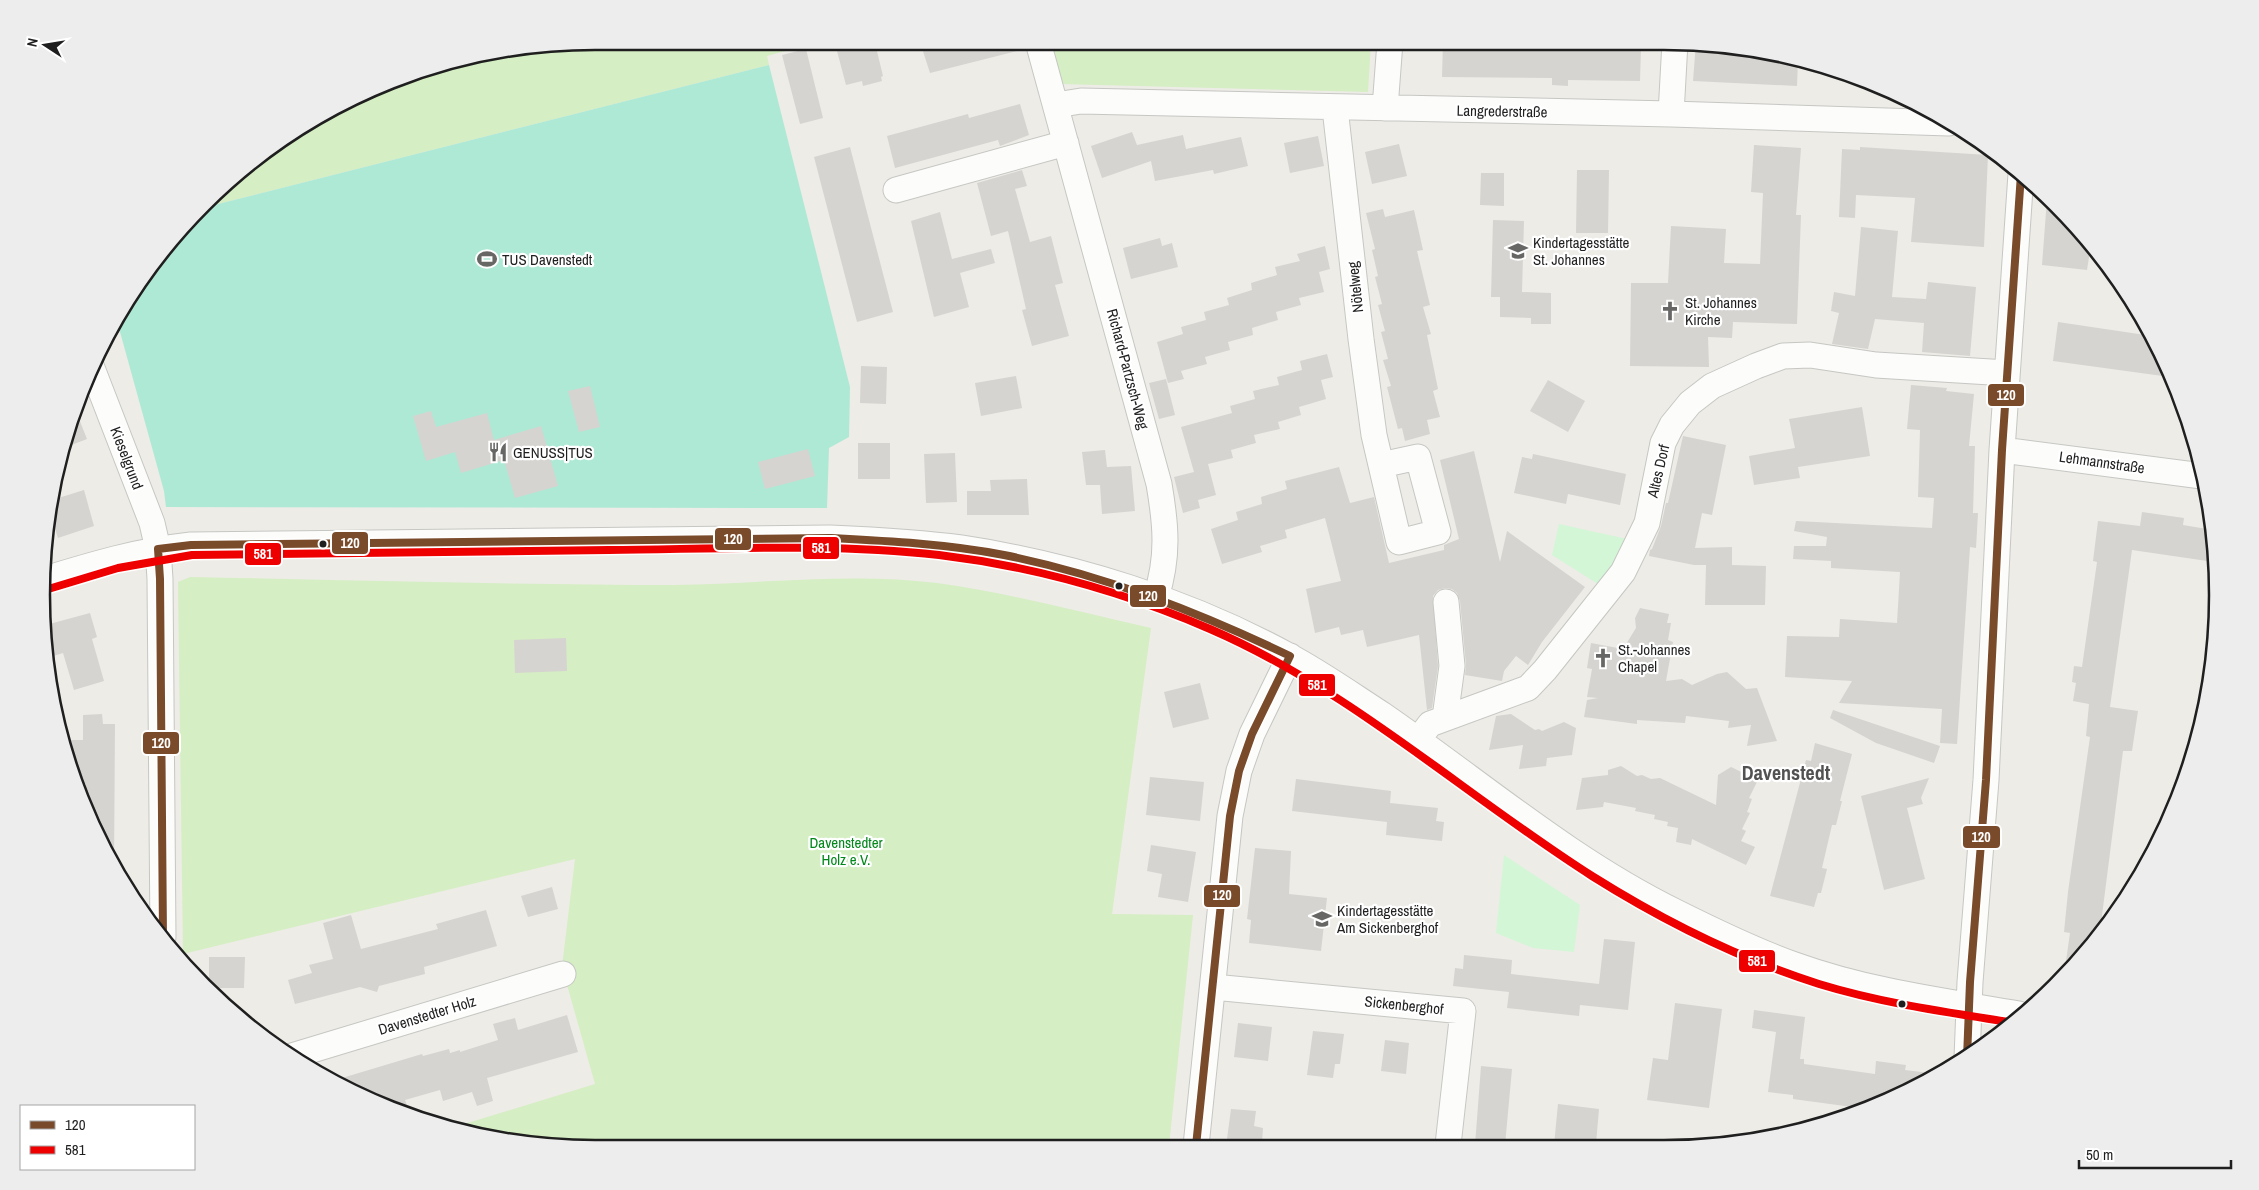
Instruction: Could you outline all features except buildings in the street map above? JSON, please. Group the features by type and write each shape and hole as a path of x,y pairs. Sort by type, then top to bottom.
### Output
{"street":[{"name":"Richard-Partzsch-Weg","path":"1040,50 1159,484 1166,526 1164,574 1156,597"},
{"path":"1385,108 1389,50"},
{"path":"1671,114 1675,50"},
{"name":"Langrederstraße","path":"1056,105 1081,101 1671,114 1936,123"},
{"name":"Nötelweg","path":"1335,108 1361,339 1374,435 1381,464"},
{"path":"896,190 1066,143"},
{"path":"1965,1049 1958,1004 1986,780 2002,450 2020,183"},
{"name":"Altes Dorf","path":"1418,740 1430,724 1528,688 1545,670 1623,572 1646,523 1659,459 1666,437 1672,425 1690,403 1712,386 1783,356 1810,355 1876,365 2007,373"},
{"name":"Kieselgrund","path":"95,377 152,524 158,549"},
{"name":"Lehmannstraße","path":"2002,450 2195,475"},
{"path":"50,577 118,556 191,545 820,538 901,541 961,548 1015,559 1069,571 1156,597 1206,616 1290,656 1418,740 1585,860 1627,887 1675,912 1796,965 1859,983 1958,1004 2013,1013"},
{"path":"158,549 160,579 163,927"},
{"path":"1445,718 1452,666 1446,602"},
{"path":"1197,1140 1230,816 1239,770 1252,734 1290,656"},
{"name":"Davenstedter Holz","path":"301,1053 563,974"},
{"name":"Sickenberghof","path":"1213,987 1463,1011 1449,1140"}],"green space":[{"path":"789,50 767,56 769,65 216,205 236,185 292,142 354,106 386,91 420,79 489,60 559,51"},
{"path":"1050,50 1371,50 1368,92 1060,84"},
{"name":"TUS Davenstedt","path":"769,65 850,387 849,437 829,448 827,508 166,507 164,491 119,329 163,263 185,236 216,205"},
{"path":"1559,524 1627,539 1614,562 1598,584 1552,555"},
{"name":"Davenstedter Holz e.V.","path":"190,577 614,585 675,585 839,579 905,580 991,592 1151,628 1112,914 1193,915 1170,1140 595,1140 559,1139 524,1135 489,1130 465,1124 595,1084 562,967 575,859 185,954 183,952 178,582"},
{"path":"1504,855 1580,905 1574,952 1533,948 1496,933"}],"transit line":[{"name":"120","path":"1967,1048 1970,982 1986,780 2002,450 2020,183"},
{"name":"120","path":"158,549 191,545 830,538 961,548 1041,563 1114,584 1221,624 1290,656"},
{"name":"581","path":"50,588 118,568 192,555 815,548 898,551 939,555 1042,573 1144,603 1210,629 1262,654 1359,712 1592,876 1646,908 1702,937 1760,963 1842,991 1914,1006 2003,1021"},
{"name":"120","path":"158,549 160,579 163,927"},
{"name":"120","path":"1197,1140 1230,816 1239,771 1252,734 1290,656"}],"place":[{"name":"Kindertagesstätte St. Johannes","path":"1518,251"},
{"name":"TUS Davenstedt","path":"487,259"},
{"name":"St. Johannes Kirche","path":"1670,311"},
{"name":"GENUSS|TUS","path":"498,452"},
{"name":"St.-Johannes Chapel","path":"1603,658"},
{"name":"Kindertagesstätte Am Sickenberghof","path":"1322,919"}],"district":[{"name":"Davenstedt","path":"1786,772"}]}
